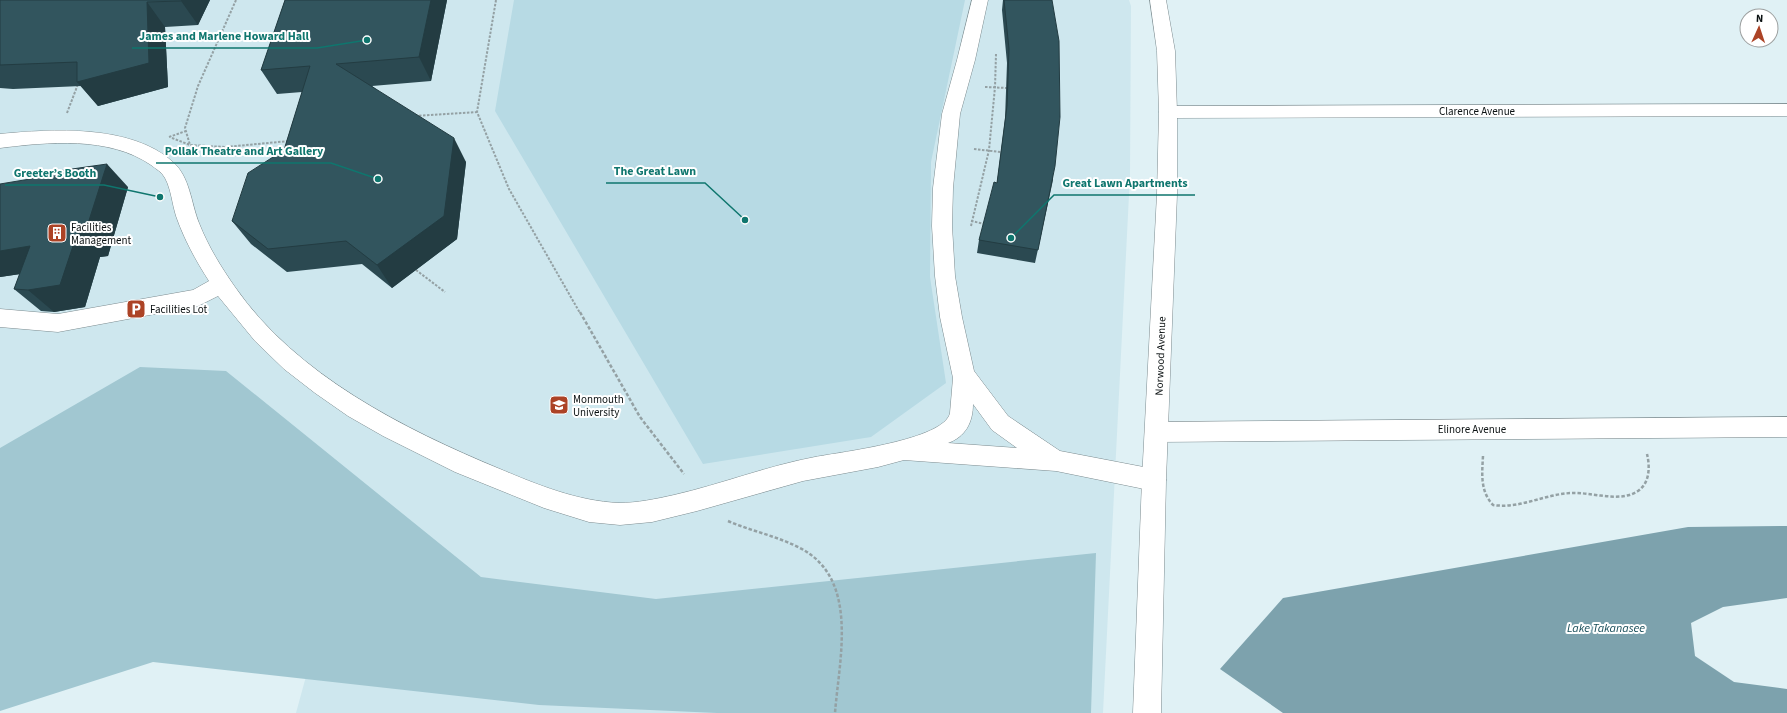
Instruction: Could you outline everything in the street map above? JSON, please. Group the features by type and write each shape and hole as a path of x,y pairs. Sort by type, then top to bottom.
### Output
{"street":[{"path":"0,141 67,136 96,139 152,156 166,166 175,177 187,218 221,284 236,305 281,353 311,379 346,402 402,435 459,463 540,496 594,511 622,514 664,508 806,469 902,451 953,431 961,420 964,374 951,317 944,266 942,233 945,172 951,113 980,0"},
{"name":"Norwood Avenue","path":"1147,713 1154,480 1167,194 1168,112 1166,51 1158,0"},
{"name":"Clarence Avenue","path":"1168,112 1787,110"},
{"path":"0,318 58,323 198,298 221,284"},
{"path":"964,374 1000,423 1056,461"},
{"name":"Elinore Avenue","path":"1157,432 1787,427"},
{"path":"902,451 1056,461 1154,480"}],"path":[{"path":"236,0 198,86 185,128 190,146 225,147 295,140"},
{"path":"496,0 477,112 509,189 636,410 701,499 719,517 798,548 813,556 825,568 834,583 841,619 835,713"},
{"path":"970,229 989,150 995,87 996,50"},
{"path":"67,114 80,78"},
{"path":"409,116 477,112"},
{"path":"169,137 186,131"},
{"path":"972,221 985,224"},
{"path":"416,270 445,292"},
{"path":"1484,429 1482,473 1484,494 1493,505 1509,506 1534,503 1566,494 1586,493 1629,495 1638,491 1643,486 1650,467 1650,461 1633,428"}],"shaded area":[{"name":"Monmouth University","path":"0,0 1129,0 1131,6 1130,175 1103,713 296,713 317,636 0,644"},
{"path":"514,0 965,0 931,162 930,277 946,383 871,437 703,464 495,111"},
{"path":"140,367 226,371 481,577 656,599 1096,553 1091,713 717,713 539,705 153,662 0,711 0,448"}],"water":[{"name":"Lake Takanasee","path":"1787,526 1787,598 1723,607 1691,623 1695,656 1734,682 1787,689 1787,713 1283,713 1220,669 1283,598 1688,527"}],"building":[{"path":"0,0 182,0 147,2 149,63 77,82 77,62 0,65"},
{"path":"285,0 431,0 419,57 336,64 454,138 444,216 377,265 346,241 268,249 232,221 248,173 284,150 310,66 261,70"},
{"path":"1004,0 1052,0 1059,41 1060,117 1055,166 1038,250 979,240 994,182 997,183 1007,106 1009,49"},
{"path":"107,164 85,233 77,234 60,285 28,290 14,289 30,246 0,251 0,184 36,178 37,174"}],"place":[{"name":"James and Marlene Howard Hall","path":"367,40"},
{"name":"Pollak Theatre and Art Gallery","path":"378,179"},
{"name":"Greeter’s Booth","path":"160,197"},
{"name":"The Great Lawn","path":"745,220"},
{"name":"Facilities Management","path":"57,233"},
{"name":"Great Lawn Apartments","path":"1011,238"},
{"name":"Facilities Lot","path":"136,309"},
{"name":"Monmouth University","path":"559,405"}]}
